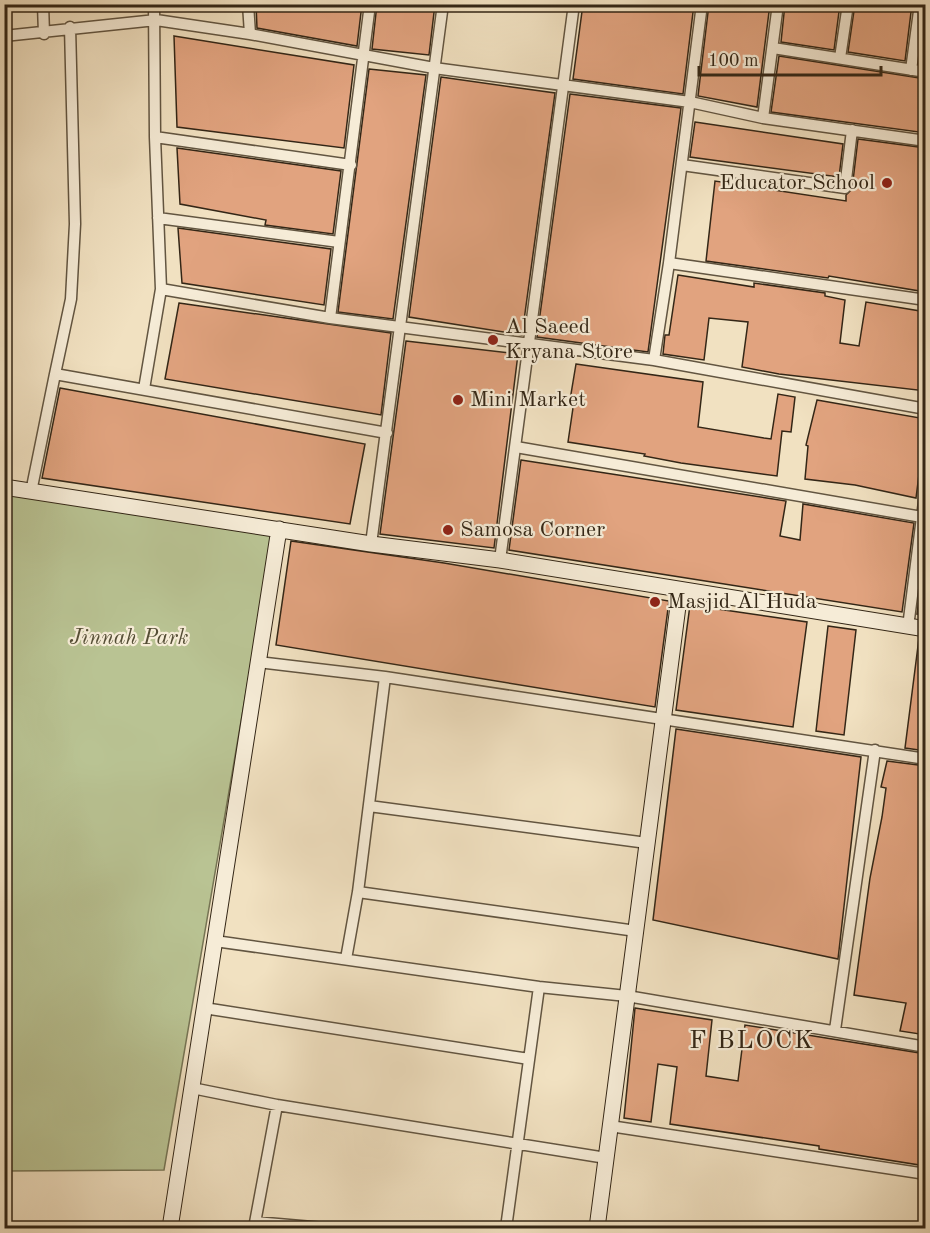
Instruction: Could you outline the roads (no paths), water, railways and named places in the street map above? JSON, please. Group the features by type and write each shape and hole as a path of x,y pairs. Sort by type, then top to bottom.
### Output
{"street":[{"path":"43,4 44,34"},
{"path":"144,389 161,289 155,137 156,20 154,4"},
{"path":"248,4 250,34"},
{"path":"330,318 370,4"},
{"path":"372,544 443,4"},
{"path":"500,560 574,4"},
{"path":"654,360 669,264 702,4"},
{"path":"763,118 778,4"},
{"path":"840,58 848,4"},
{"path":"911,70 920,4"},
{"path":"4,36 44,34 70,27 156,20 250,34 434,68 690,102 763,118 926,141"},
{"path":"31,492 71,299 75,224 70,27"},
{"path":"773,48 926,72"},
{"path":"682,165 845,188 852,130"},
{"path":"155,137 351,165"},
{"path":"158,218 339,242"},
{"path":"669,264 926,300"},
{"path":"161,289 330,318 654,360 926,409"},
{"path":"55,374 387,433"},
{"path":"516,447 922,517"},
{"path":"908,627 926,486"},
{"path":"4,487 372,544 500,560 926,629"},
{"path":"170,1228 279,529"},
{"path":"597,1228 681,591"},
{"path":"258,662 385,677 926,759"},
{"path":"346,959 358,892 385,677"},
{"path":"836,1030 875,750"},
{"path":"369,806 647,843"},
{"path":"358,892 636,931"},
{"path":"215,940 539,987 627,996 926,1047"},
{"path":"506,1228 539,987"},
{"path":"204,1008 529,1059"},
{"path":"192,1088 278,1105 606,1158"},
{"path":"278,1105 254,1225 324,1228"},
{"path":"610,1126 926,1174"}],"place":[{"name":"Educator School","path":"887,183"},
{"name":"Al Saeed Kryana Store","path":"493,340"},
{"name":"Mini Market","path":"458,400"},
{"name":"Samosa Corner","path":"448,530"},
{"name":"Masjid Al Huda","path":"655,602"}],"district":[{"name":"F BLOCK","path":"752,1041"}],"park label":[{"name":"Jinnah Park","path":"129,638"}]}
